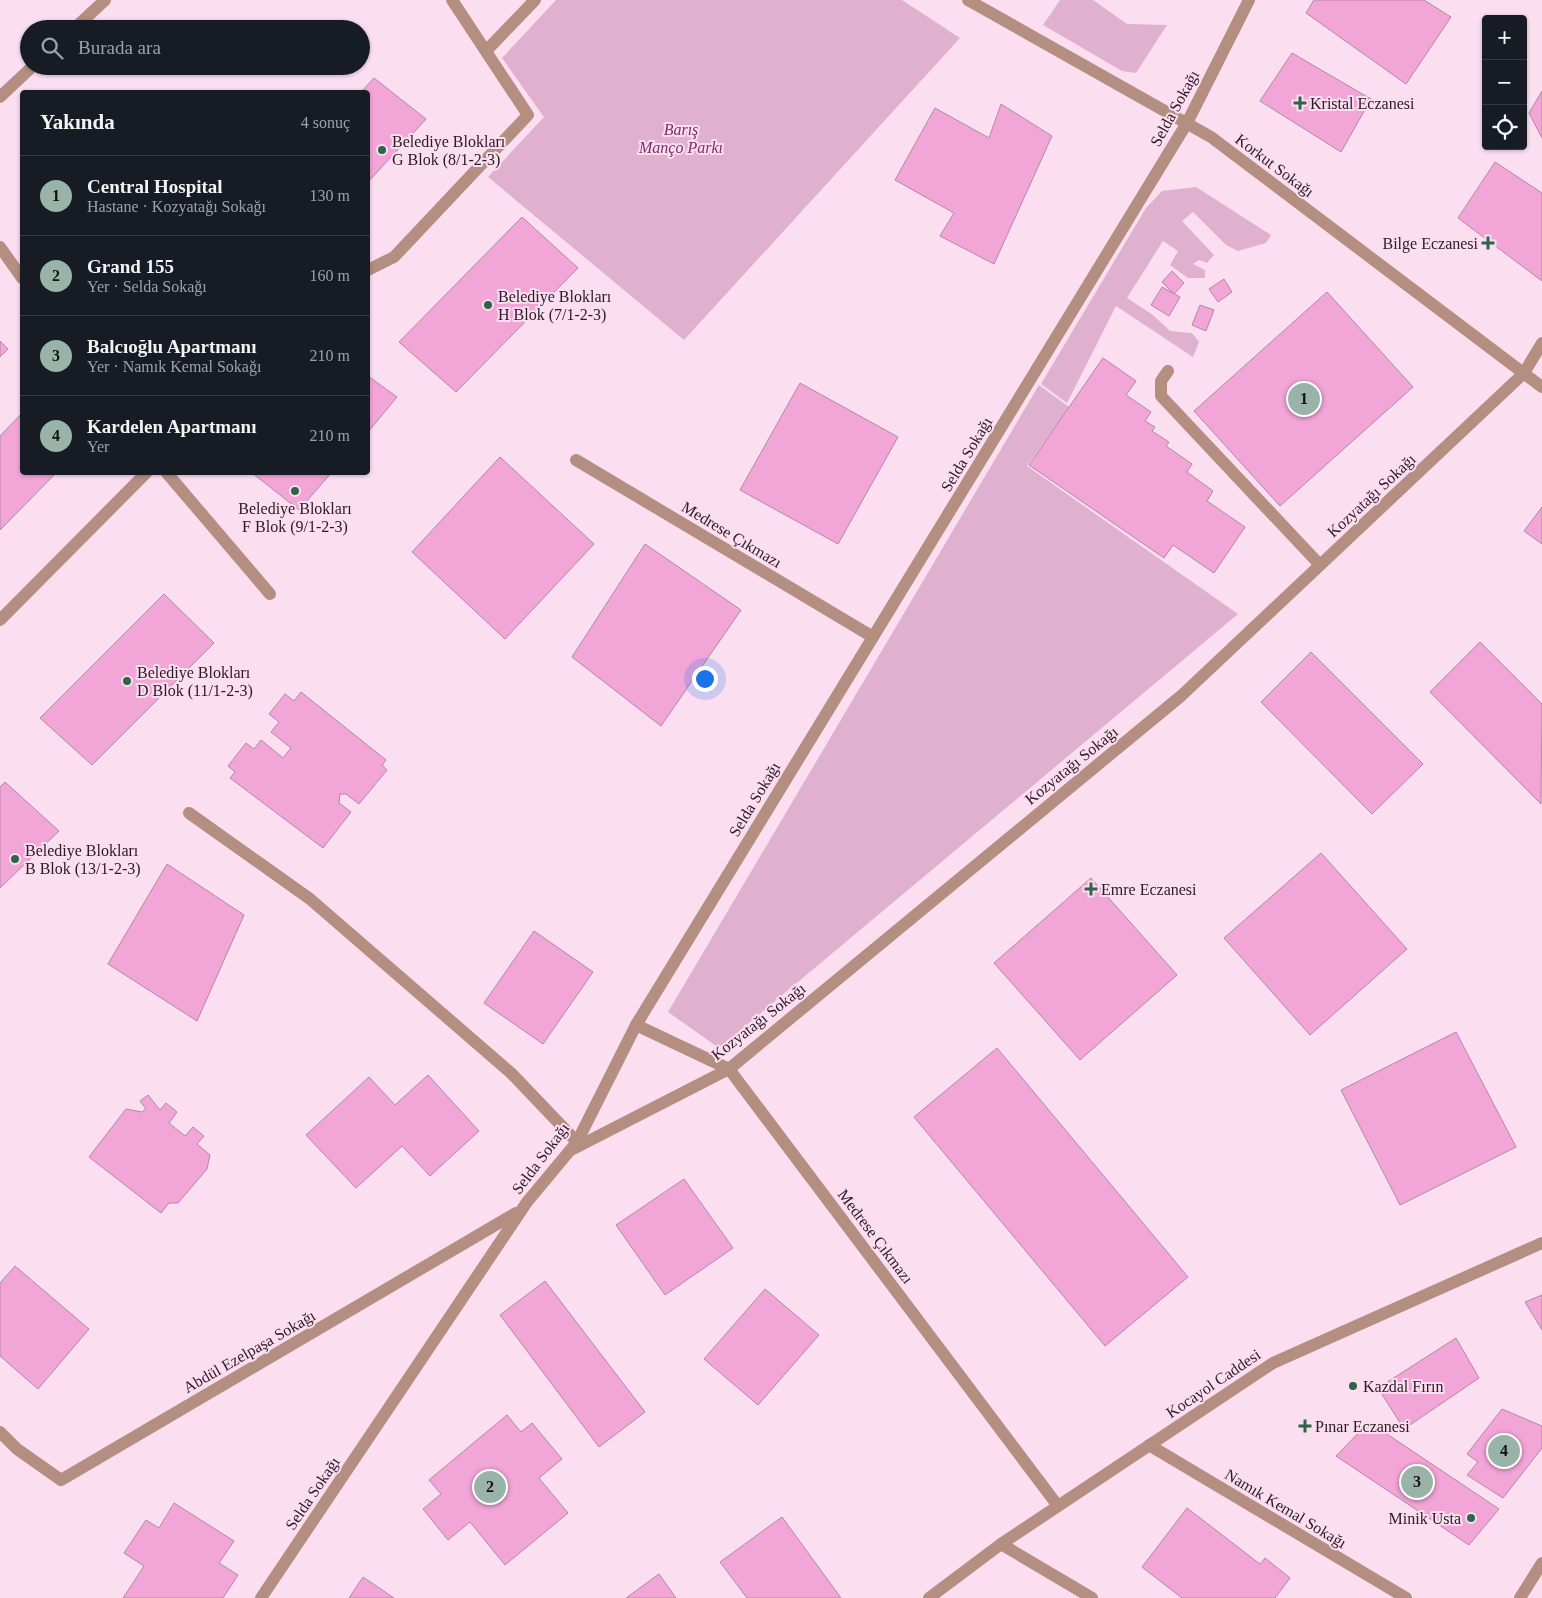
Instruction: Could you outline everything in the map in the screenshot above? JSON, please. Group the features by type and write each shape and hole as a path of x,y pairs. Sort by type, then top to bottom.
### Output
{"street":[{"path":"84,20 106,0"},
{"path":"370,269 394,257 528,115 452,0"},
{"path":"486,51 534,0"},
{"name":"Korkut Sokağı","path":"968,0 1211,137 1542,387"},
{"name":"Selda Sokağı","path":"261,1598 521,1211 574,1146 636,1025 1186,123 1249,0"},
{"path":"0,97 23,75"},
{"path":"0,247 20,275"},
{"name":"Kozyatağı Sokağı","path":"574,1146 729,1068 1181,696 1524,373 1542,344"},
{"path":"1168,371 1161,381 1161,396 1320,565"},
{"name":"Medrese Çıkmazı","path":"576,460 873,637"},
{"path":"0,620 145,475"},
{"path":"169,475 270,594"},
{"path":"189,813 324,911 511,1073 574,1146"},
{"name":"Medrese Çıkmazı","path":"636,1025 729,1068 1058,1506"},
{"name":"Abdül Ezelpaşa Sokağı","path":"0,1432 17,1449 61,1480 521,1211"},
{"name":"Kocayol Caddesi","path":"929,1598 1000,1544 1272,1363 1542,1243"},
{"name":"Namık Kemal Sokağı","path":"1149,1445 1406,1598"},
{"path":"1000,1544 1092,1598"},
{"path":"1520,1598 1542,1563"}],"green space":[{"name":"Barış Manço Parkı","path":"556,0 902,0 960,38 684,340 488,177 544,117 502,58"},
{"path":"1060,0 1093,0 1127,24 1167,25 1136,73 1122,71 1043,25"},
{"path":"1196,187 1271,235 1266,243 1238,251 1226,245 1193,212 1182,221 1214,255 1207,263 1199,260 1193,264 1205,270 1205,278 1188,278 1170,265 1178,251 1163,241 1127,298 1153,315 1170,331 1192,333 1199,342 1193,357 1116,306 1067,403 1041,384 1146,208 1162,191"},
{"path":"1039,385 1069,407 1027,466 1238,614 719,1048 668,1012"}],"building":[{"path":"1314,0 1424,0 1451,17 1406,84 1306,13"},
{"path":"1292,53 1371,99 1341,152 1260,101"},
{"name":"Belediye Blokları G Blok (8/1-2-3)","path":"374,78 426,119 370,180 370,90 363,90"},
{"path":"1542,91 1542,138 1529,113"},
{"path":"1001,104 1052,136 994,264 940,236 954,213 895,180 935,108 989,138"},
{"path":"1495,162 1542,193 1542,281 1458,218"},
{"name":"Belediye Blokları H Blok (7/1-2-3)","path":"522,217 578,268 456,392 399,342"},
{"path":"1172,271 1184,283 1174,294 1162,282"},
{"path":"1224,279 1232,292 1218,302 1209,289"},
{"path":"1162,287 1180,297 1169,316 1151,305"},
{"path":"1327,292 1413,387 1280,506 1194,411"},
{"path":"1200,305 1214,310 1206,331 1192,325"},
{"path":"0,341 8,349 0,357"},
{"path":"1103,358 1136,381 1126,395 1151,412 1145,421 1155,427 1152,431 1169,442 1166,446 1192,464 1187,472 1213,491 1207,501 1245,527 1214,573 1173,545 1164,558 1029,465"},
{"path":"370,377 397,397 370,430"},
{"path":"800,383 898,437 838,544 740,490"},
{"path":"20,415 20,475 54,475 0,530 0,436"},
{"path":"500,457 594,544 505,639 412,552"},
{"name":"Belediye Blokları F Blok (9/1-2-3)","path":"255,475 329,475 299,510"},
{"path":"1542,507 1542,544 1524,531"},
{"path":"645,544 741,610 661,726 572,657"},
{"name":"Belediye Blokları D Blok (11/1-2-3)","path":"164,594 214,643 92,765 40,718"},
{"path":"1480,642 1542,704 1541,804 1430,692"},
{"path":"1311,652 1423,764 1372,814 1261,702"},
{"path":"301,692 386,760 382,765 387,770 359,804 346,794 340,794 339,803 351,812 323,848 230,778 235,772 228,766 246,743 254,749 261,740 283,758 291,748 271,732 279,722 269,714 285,694 294,701"},
{"name":"Belediye Blokları B Blok (13/1-2-3)","path":"5,782 59,831 0,888 0,787"},
{"path":"1321,853 1407,949 1310,1035 1224,938"},
{"path":"167,864 244,915 197,1021 108,964"},
{"path":"1091,878 1177,975 1080,1060 994,963"},
{"path":"534,931 593,972 543,1044 484,1003"},
{"path":"1456,1032 1516,1147 1400,1205 1341,1090"},
{"path":"997,1048 1188,1277 1105,1346 914,1117"},
{"path":"428,1075 479,1131 430,1176 402,1146 356,1188 306,1135 369,1077 395,1105"},
{"path":"148,1095 160,1110 166,1103 177,1112 169,1123 185,1136 193,1127 204,1136 197,1144 210,1155 207,1169 178,1203 169,1203 161,1213 89,1157 126,1109 142,1112 146,1109 140,1101"},
{"path":"684,1179 733,1248 665,1295 616,1225"},
{"path":"15,1266 89,1329 38,1389 0,1356 0,1283"},
{"path":"545,1281 645,1412 599,1447 500,1315"},
{"path":"765,1289 819,1335 758,1405 704,1359"},
{"path":"1542,1295 1542,1330 1525,1302"},
{"path":"1456,1338 1479,1378 1404,1429 1378,1388"},
{"path":"1502,1409 1542,1426 1542,1448 1503,1498 1467,1475 1478,1462 1467,1454"},
{"path":"507,1415 521,1432 532,1423 562,1459 539,1478 568,1513 505,1565 470,1522 448,1540 423,1509 441,1494 429,1480"},
{"path":"1369,1422 1499,1509 1469,1545 1336,1456"},
{"path":"174,1503 234,1541 219,1563 238,1575 223,1598 123,1598 144,1566 124,1553 146,1520 159,1528"},
{"path":"1187,1508 1260,1564 1265,1558 1290,1578 1275,1598 1182,1598 1142,1567"},
{"path":"782,1517 841,1598 747,1598 720,1562"},
{"path":"659,1574 676,1598 626,1598"},
{"path":"363,1577 394,1598 349,1598"}],"place":[{"name":"Kristal Eczanesi","path":"1300,103"},
{"name":"Belediye Blokları G Blok (8/1-2-3)","path":"382,150"},
{"name":"Bilge Eczanesi","path":"1488,243"},
{"name":"Belediye Blokları H Blok (7/1-2-3)","path":"488,305"},
{"name":"Central Hospital","path":"1304,399"},
{"name":"Belediye Blokları F Blok (9/1-2-3)","path":"295,491"},
{"name":"Belediye Blokları D Blok (11/1-2-3)","path":"127,681"},
{"name":"Belediye Blokları B Blok (13/1-2-3)","path":"15,859"},
{"name":"Emre Eczanesi","path":"1091,889"},
{"name":"Kazdal Fırın","path":"1353,1386"},
{"name":"Pınar Eczanesi","path":"1305,1426"},
{"name":"Kardelen Apartmanı","path":"1504,1451"},
{"name":"Balcıoğlu Apartmanı","path":"1417,1482"},
{"name":"Grand 155","path":"490,1487"},
{"name":"Minik Usta","path":"1471,1518"}]}
